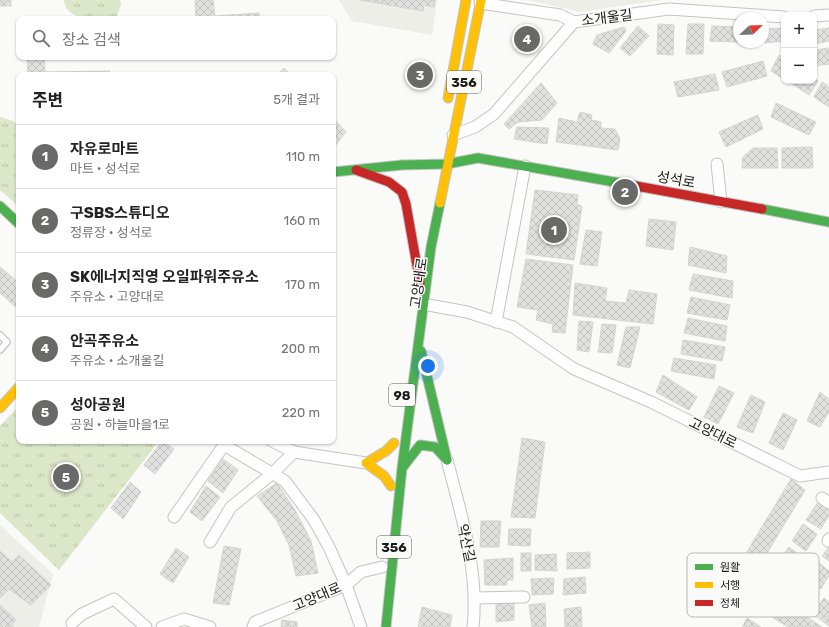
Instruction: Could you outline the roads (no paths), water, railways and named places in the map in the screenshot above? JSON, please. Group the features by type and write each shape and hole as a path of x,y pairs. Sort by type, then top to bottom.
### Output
{"main road":[{"path":"446,107 466,0"},
{"name":"고양대로","path":"386,627 402,468 431,247 480,2"},
{"path":"435,168 438,152"},
{"name":"성석로","path":"336,172 402,165 435,168 478,158 829,222"},
{"path":"356,170 389,182 402,192 406,204 420,283"},
{"path":"0,206 16,221"},
{"name":"고양대로","path":"403,390 420,283 430,206"},
{"path":"418,339 447,460"},
{"path":"0,408 16,390"},
{"path":"387,523 391,486 395,439 386,451 366,463 384,476 391,486"},
{"path":"402,468 420,445 435,447 447,460"}],"street":[{"path":"480,2 560,15 574,22"},
{"name":"소개울길","path":"453,135 475,127 494,114 574,22 670,9 781,17"},
{"path":"817,16 829,14"},
{"path":"717,164 721,202"},
{"path":"496,322 525,166"},
{"name":"고양대로","path":"423,304 467,312 513,327 574,369 651,402 800,476 829,472"},
{"path":"174,517 224,444"},
{"path":"227,444 285,481 314,520 329,547 346,585 361,627"},
{"path":"278,444 294,452 366,463"},
{"path":"210,542 231,507 273,474 294,452"},
{"name":"약산길","path":"447,460 471,561 475,598 473,627"},
{"name":"고양대로","path":"253,627 255,622 346,585 361,572 382,567"},
{"path":"475,598 524,597"},
{"path":"72,623 82,614 114,599 146,627"},
{"path":"162,627 184,619 210,627"}],"lane":[{"path":"0,335 7,342 0,350"}],"place":[{"name":"안곡주유소","path":"527,39"},
{"name":"SK에너지직영 오일파워주유소","path":"420,75"},
{"name":"구SBS스튜디오","path":"625,192"},
{"name":"자유로마트","path":"554,230"},
{"name":"성아공원","path":"66,477"}]}
